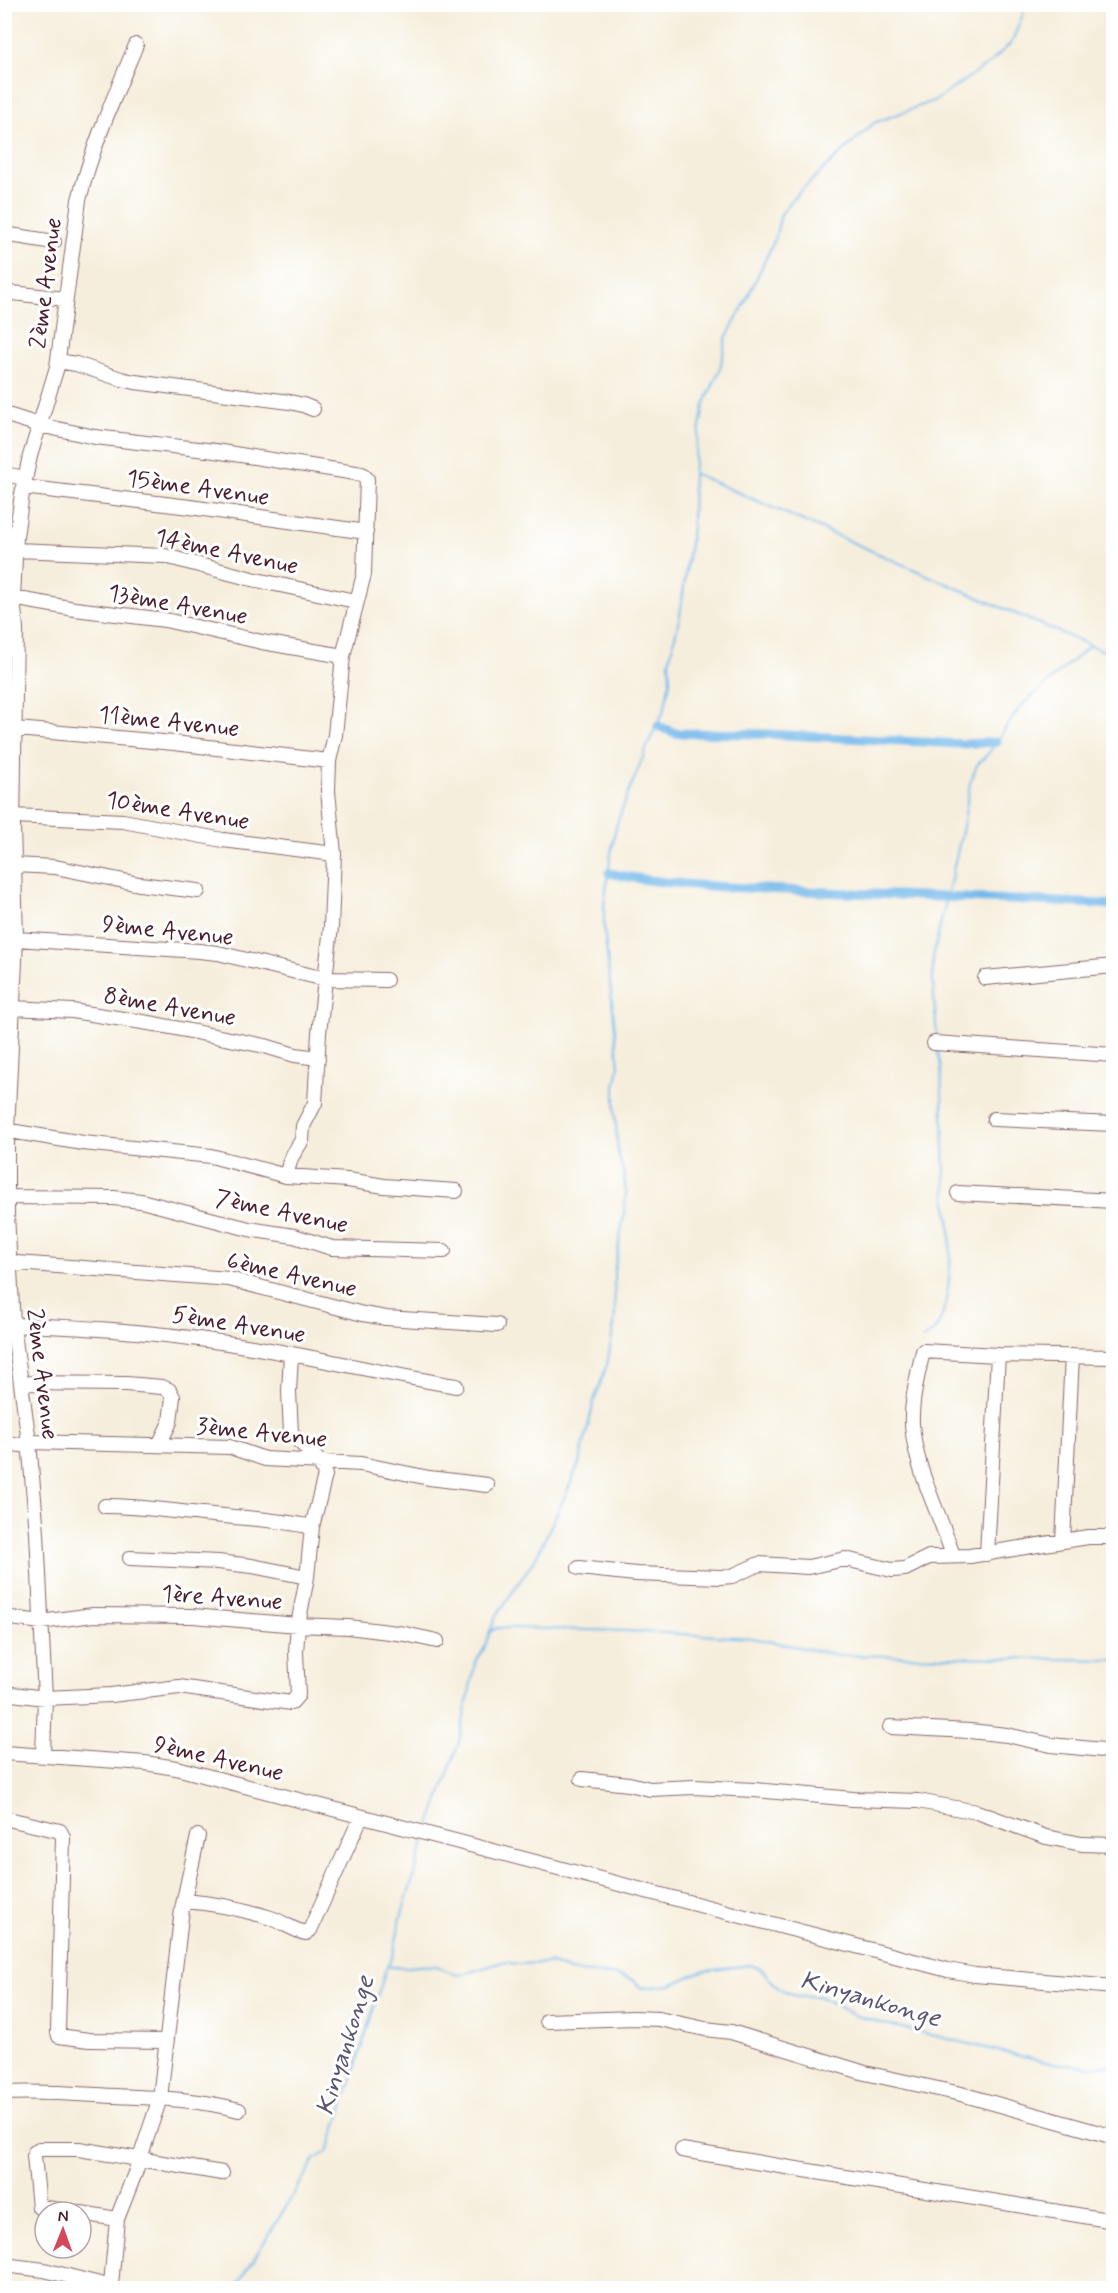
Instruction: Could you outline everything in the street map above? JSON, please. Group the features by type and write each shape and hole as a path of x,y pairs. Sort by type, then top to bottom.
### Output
{"street":[{"name":"2ème Avenue","path":"43,1754 45,1698 37,1533 30,1444 13,1325 7,1262 8,1049 13,1008 16,939 14,865 10,823 15,774 9,729 10,659 16,628 9,597 12,540 24,482 58,361 76,214 84,179 136,45"},
{"path":"4,234 54,242"},
{"path":"4,292 65,299"},
{"path":"58,361 76,364 121,379 290,402 313,409"},
{"path":"4,414 39,425 119,441 215,451 362,474 367,479 364,574 355,601 343,656 335,735 328,761 328,791 334,854 330,948 315,1103 303,1126 302,1140 291,1158 286,1176"},
{"name":"15ème Avenue","path":"4,474 24,482 366,532"},
{"name":"14ème Avenue","path":"12,540 165,556 252,579 355,601"},
{"name":"13ème Avenue","path":"9,597 75,609 165,620 262,642 343,656"},
{"name":"11ème Avenue","path":"9,729 174,743 328,761"},
{"name":"10ème Avenue","path":"10,823 123,821 213,839 334,854"},
{"path":"14,865 55,867 139,884 198,891"},
{"name":"9ème Avenue","path":"16,939 218,953 326,979 386,980"},
{"path":"985,978 1039,971 1113,966"},
{"name":"8ème Avenue","path":"13,1008 72,1011 155,1024 265,1046 294,1055 318,1058"},
{"path":"937,1043 1058,1053 1113,1054"},
{"path":"994,1119 1113,1124"},
{"path":"6,1130 83,1143 211,1156 286,1176 456,1191"},
{"path":"958,1193 1113,1201"},
{"name":"7ème Avenue","path":"6,1197 114,1198 141,1201 249,1229 294,1236 332,1248 444,1251"},
{"name":"6ème Avenue","path":"7,1262 229,1279 386,1318 497,1324"},
{"name":"5ème Avenue","path":"13,1325 81,1326 147,1332 291,1354 456,1386"},
{"path":"953,1557 917,1453 912,1424 913,1405 923,1351 1113,1357"},
{"path":"4,1693 45,1698 111,1695 179,1687 291,1703 298,1695 296,1652 298,1625 307,1577 312,1527 325,1474 318,1461 291,1433 289,1392 291,1354"},
{"path":"987,1554 998,1355"},
{"path":"1063,1541 1072,1356"},
{"path":"21,1383 126,1384 162,1387 169,1390 173,1397 171,1422 159,1445"},
{"name":"3ème Avenue","path":"4,1443 230,1447 265,1459 362,1464 429,1478 487,1485"},
{"path":"105,1506 249,1517 312,1527"},
{"path":"579,1568 636,1574 721,1577 732,1576 759,1564 808,1567 845,1559 892,1570 905,1569 929,1557 987,1554 1088,1537 1113,1537"},
{"path":"130,1558 229,1563 307,1577"},
{"name":"1ère Avenue","path":"4,1617 41,1622 93,1615 159,1614 379,1630 437,1641"},
{"path":"890,1727 970,1731 1006,1735 1051,1745 1113,1751"},
{"name":"9ème Avenue","path":"4,1753 43,1754 176,1768 948,1970 975,1975 1113,1987"},
{"path":"582,1779 629,1784 650,1789 724,1788 853,1799 918,1801 976,1812 1046,1837 1082,1844 1113,1845"},
{"path":"184,1901 233,1908 271,1918 306,1933 310,1930 336,1876 361,1817"},
{"path":"4,1818 60,1831 63,1837 59,2036 88,2040 166,2041"},
{"path":"4,2265 44,2270 109,2286 111,2284 117,2219 160,2098 184,1901 198,1836"},
{"path":"547,2021 659,2019 730,2032 865,2073 961,2094 1113,2137"},
{"path":"4,2093 160,2098 221,2105 239,2110"},
{"path":"38,2200 35,2152 39,2149 79,2149 222,2173"},
{"path":"682,2150 1113,2221"},
{"path":"93,2215 117,2219"}],"waterway":[{"path":"429,1828 459,1742 475,1663 484,1649 495,1618 536,1557 566,1494 580,1461 594,1401 607,1365 615,1319 614,1272 626,1193 618,1154 615,1087 619,1066 604,928 604,905 616,826 664,710 670,681 669,662 680,615 692,528 693,473 704,405 720,369 726,338 775,239 781,214 798,193 874,123 936,100 991,62 1012,42 1027,4"},
{"path":"693,473 1114,655"},
{"path":"937,1039 933,957 963,827 970,783 977,765 988,754 1020,707 1089,646"},
{"path":"658,726 675,733 767,734 962,744 997,742"},
{"path":"609,873 706,886 1114,905"},
{"path":"923,1339 936,1329 942,1314 949,1282 950,1264 941,1067 937,1048"},
{"path":"489,1632 497,1628 513,1628 752,1638 839,1655 1114,1660"},
{"path":"387,1966 393,1956 401,1917 425,1839"},
{"name":"Kinyankonge","path":"236,2288 315,2159 327,2152 387,1966 400,1968 436,1966 459,1975 503,1962 549,1963 570,1971 621,1976 635,1981 641,1988 671,1985 699,1972 750,1965 761,1969 779,1989 797,1997 819,1996 854,2015 881,2023 1045,2062 1090,2067 1114,2065"}]}
